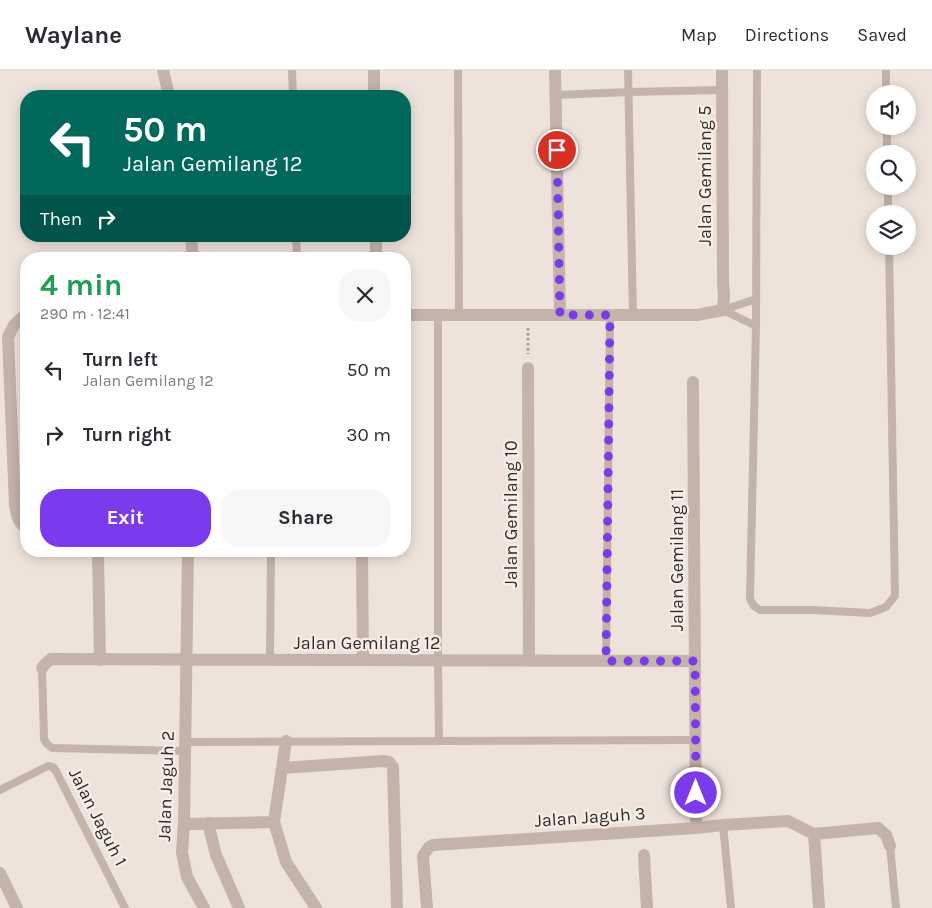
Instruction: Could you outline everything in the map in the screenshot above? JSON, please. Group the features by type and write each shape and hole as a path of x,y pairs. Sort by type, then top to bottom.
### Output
{"street":[{"path":"163,70 168,90"},
{"path":"374,70 374,90"},
{"path":"555,70 560,315"},
{"name":"Jalan Gemilang 5","path":"722,70 723,310"},
{"path":"411,315 697,315 723,310"},
{"path":"20,320 14,325 8,337 15,506 20,522"},
{"name":"Jalan Gemilang 10","path":"528,368 529,660"},
{"name":"Jalan Gemilang 11","path":"694,382 696,828"},
{"path":"98,557 100,660"},
{"name":"Jalan Jaguh 2","path":"188,557 182,852 187,877 204,908"},
{"path":"362,557 363,660"},
{"name":"Jalan Gemilang 12","path":"42,668 51,659 695,661"},
{"path":"286,741 274,822 286,862 316,908"},
{"path":"282,768 389,762 393,767 397,908"},
{"name":"Jalan Jaguh 3","path":"427,908 423,856 426,850 433,845 788,821 814,834"},
{"path":"184,824 274,822"},
{"path":"208,824 216,855 239,908"},
{"path":"819,908 814,834 878,828 886,835 890,846"},
{"path":"644,855 648,908"},
{"path":"0,873 17,908"}],"lane":[{"path":"292,70 293,90"},
{"path":"458,70 459,316"},
{"path":"628,70 633,315"},
{"path":"758,70 756,326 750,599 754,606 760,610 870,613 886,607 895,596 889,255"},
{"path":"886,70 886,85"},
{"path":"556,95 722,90"},
{"path":"723,310 756,299"},
{"path":"723,310 756,326"},
{"path":"438,315 439,741"},
{"path":"606,661 610,315"},
{"path":"270,557 270,660"},
{"path":"42,668 44,739 52,748 185,746 286,741 696,740"},
{"name":"Jalan Jaguh 1","path":"0,790 48,766 53,767 125,908"},
{"path":"723,825 731,908"},
{"path":"890,846 896,908"}],"path":[{"path":"528,315 528,368"}],"route":[{"path":"557,150 560,315 610,315 606,661 695,661 696,793"}]}
